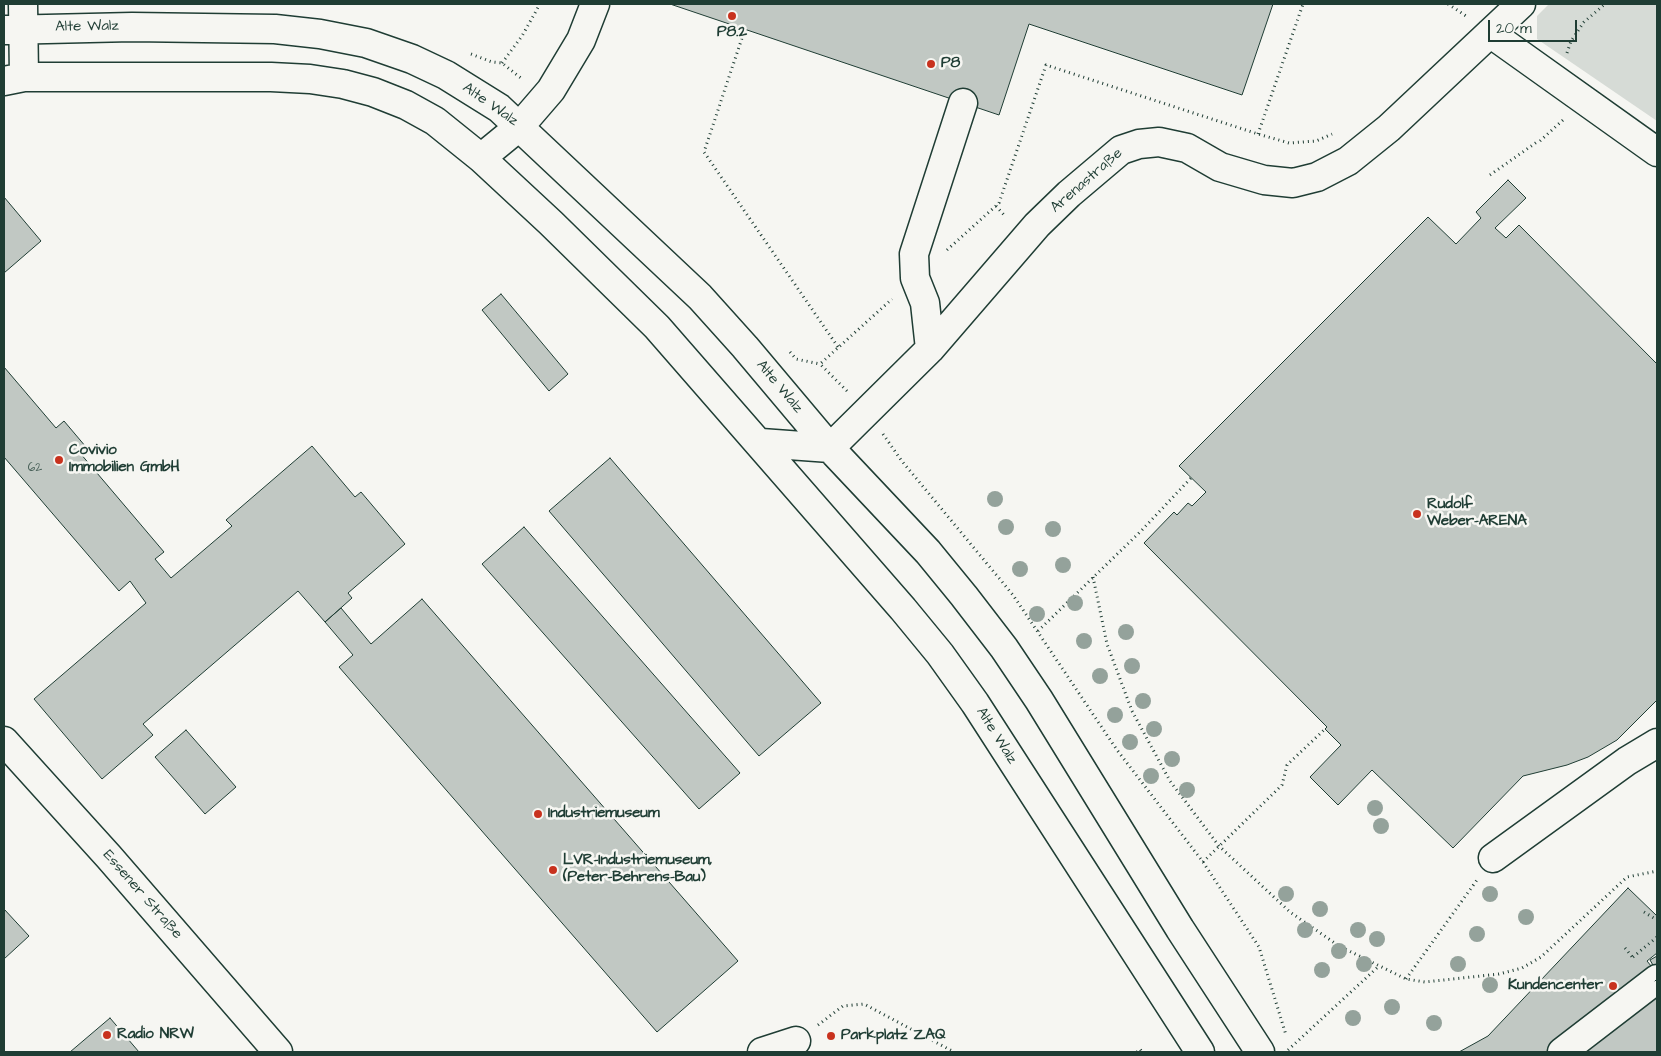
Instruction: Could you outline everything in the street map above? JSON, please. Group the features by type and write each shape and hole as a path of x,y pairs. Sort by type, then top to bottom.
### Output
{"street":[{"path":"481,158 520,126 550,90 581,40 595,4"},
{"name":"Arenastraße","path":"830,448 930,348 1037,225 1068,194 1121,150 1139,144 1159,142 1187,148 1220,166 1264,180 1293,183 1317,177 1348,161 1390,128 1521,4"},
{"name":"Alte Walz","path":"1200,1052 975,703 940,654 760,443 657,326 481,158 435,120 373,92 342,84 271,77 14,79 16,21 265,28 320,34 366,43 412,59 476,92 520,126 700,297 746,346 830,448 928,552 1004,648 1260,1052"},
{"path":"1490,33 1559,80 1657,152"},
{"path":"930,348 925,303 915,278 914,254 920,230 962,103"},
{"path":"760,443 830,448"},
{"name":"Essener Straße","path":"4,741 278,1052"},
{"path":"1487,867 1627,761 1657,743"},
{"path":"1562,1052 1657,979"},
{"path":"1582,1052 1657,992"},
{"path":"762,1052 796,1041"}],"path":[{"path":"502,63 522,36 540,4"},
{"path":"1258,134 1303,4"},
{"path":"1448,4 1466,16 1459,23"},
{"path":"1559,80 1571,41 1584,22 1605,4"},
{"path":"745,29 704,152 838,347"},
{"path":"1291,1050 1259,947 1203,862 1117,750 1013,594 901,460 867,411 820,364 1000,203 1046,65 1258,134 1289,142 1316,141 1337,132"},
{"path":"1490,175 1538,142"},
{"path":"1038,631 1191,478"},
{"path":"1093,577 1107,644 1132,711 1170,781 1219,846 1290,912 1339,946 1406,979 1425,982 1499,974 1522,968 1541,957 1627,877 1657,871"},
{"path":"1203,862 1282,785 1287,765 1325,729"},
{"path":"1406,979 1487,867"},
{"path":"1644,912 1657,920"},
{"path":"1632,957 1657,937"},
{"path":"1626,948 1636,962"},
{"path":"1284,1052 1291,1050 1379,966"},
{"path":"796,1041 844,1006 864,1004 954,1052"},
{"path":"1137,1052 1140,1049 1142,1052"}],"shaded area":[{"path":"1549,4 1657,4 1657,121 1537,39 1537,16"}],"building":[{"name":"P8","path":"670,4 1273,4 1242,95 1029,24 999,115"},
{"name":"Rudolf Weber-ARENA","path":"1508,180 1526,198 1495,228 1506,238 1519,225 1657,364 1657,700 1617,740 1588,757 1567,765 1523,776 1453,848 1372,770 1338,805 1310,777 1341,745 1325,729 1327,727 1144,543 1174,512 1177,515 1188,503 1192,506 1206,492 1179,466 1428,217 1456,244 1481,218 1476,212"},
{"path":"4,197 41,241 4,273"},
{"path":"501,294 568,374 549,391 482,310"},
{"path":"4,367 56,428 64,421 86,447 80,453 164,552 155,559 171,578 232,526 226,520 312,446 355,497 361,492 405,544 348,593 352,598 325,622 298,591 143,724 153,735 102,779 34,699 146,603 130,581 119,591 4,457"},
{"path":"610,458 821,703 759,756 549,511"},
{"path":"524,527 740,773 699,809 482,564"},
{"name":"Industriemuseum","path":"422,599 738,961 657,1032 339,667 353,655 325,622 341,608 371,644"},
{"path":"186,730 236,787 205,814 155,757"},
{"path":"1628,888 1657,916 1657,956 1650,960 1657,972 1657,1052 1459,1052 1488,1036"},
{"path":"4,909 29,936 4,959"},
{"path":"1657,953 1657,971 1656,972 1647,961"},
{"name":"Radio NRW","path":"110,1018 139,1052 70,1052"}],"place":[{"name":"P8.2","path":"732,16"},
{"name":"P8","path":"931,64"},
{"name":"Covivio Immobilien GmbH","path":"59,460"},
{"name":"Rudolf Weber-ARENA","path":"1417,514"},
{"name":"Industriemuseum","path":"538,814"},
{"name":"LVR-Industriemuseum, (Peter-Behrens-Bau)","path":"553,870"},
{"name":"Kundencenter","path":"1613,986"},
{"name":"Radio NRW","path":"107,1035"},
{"name":"Parkplatz ZAQ","path":"831,1036"}]}
